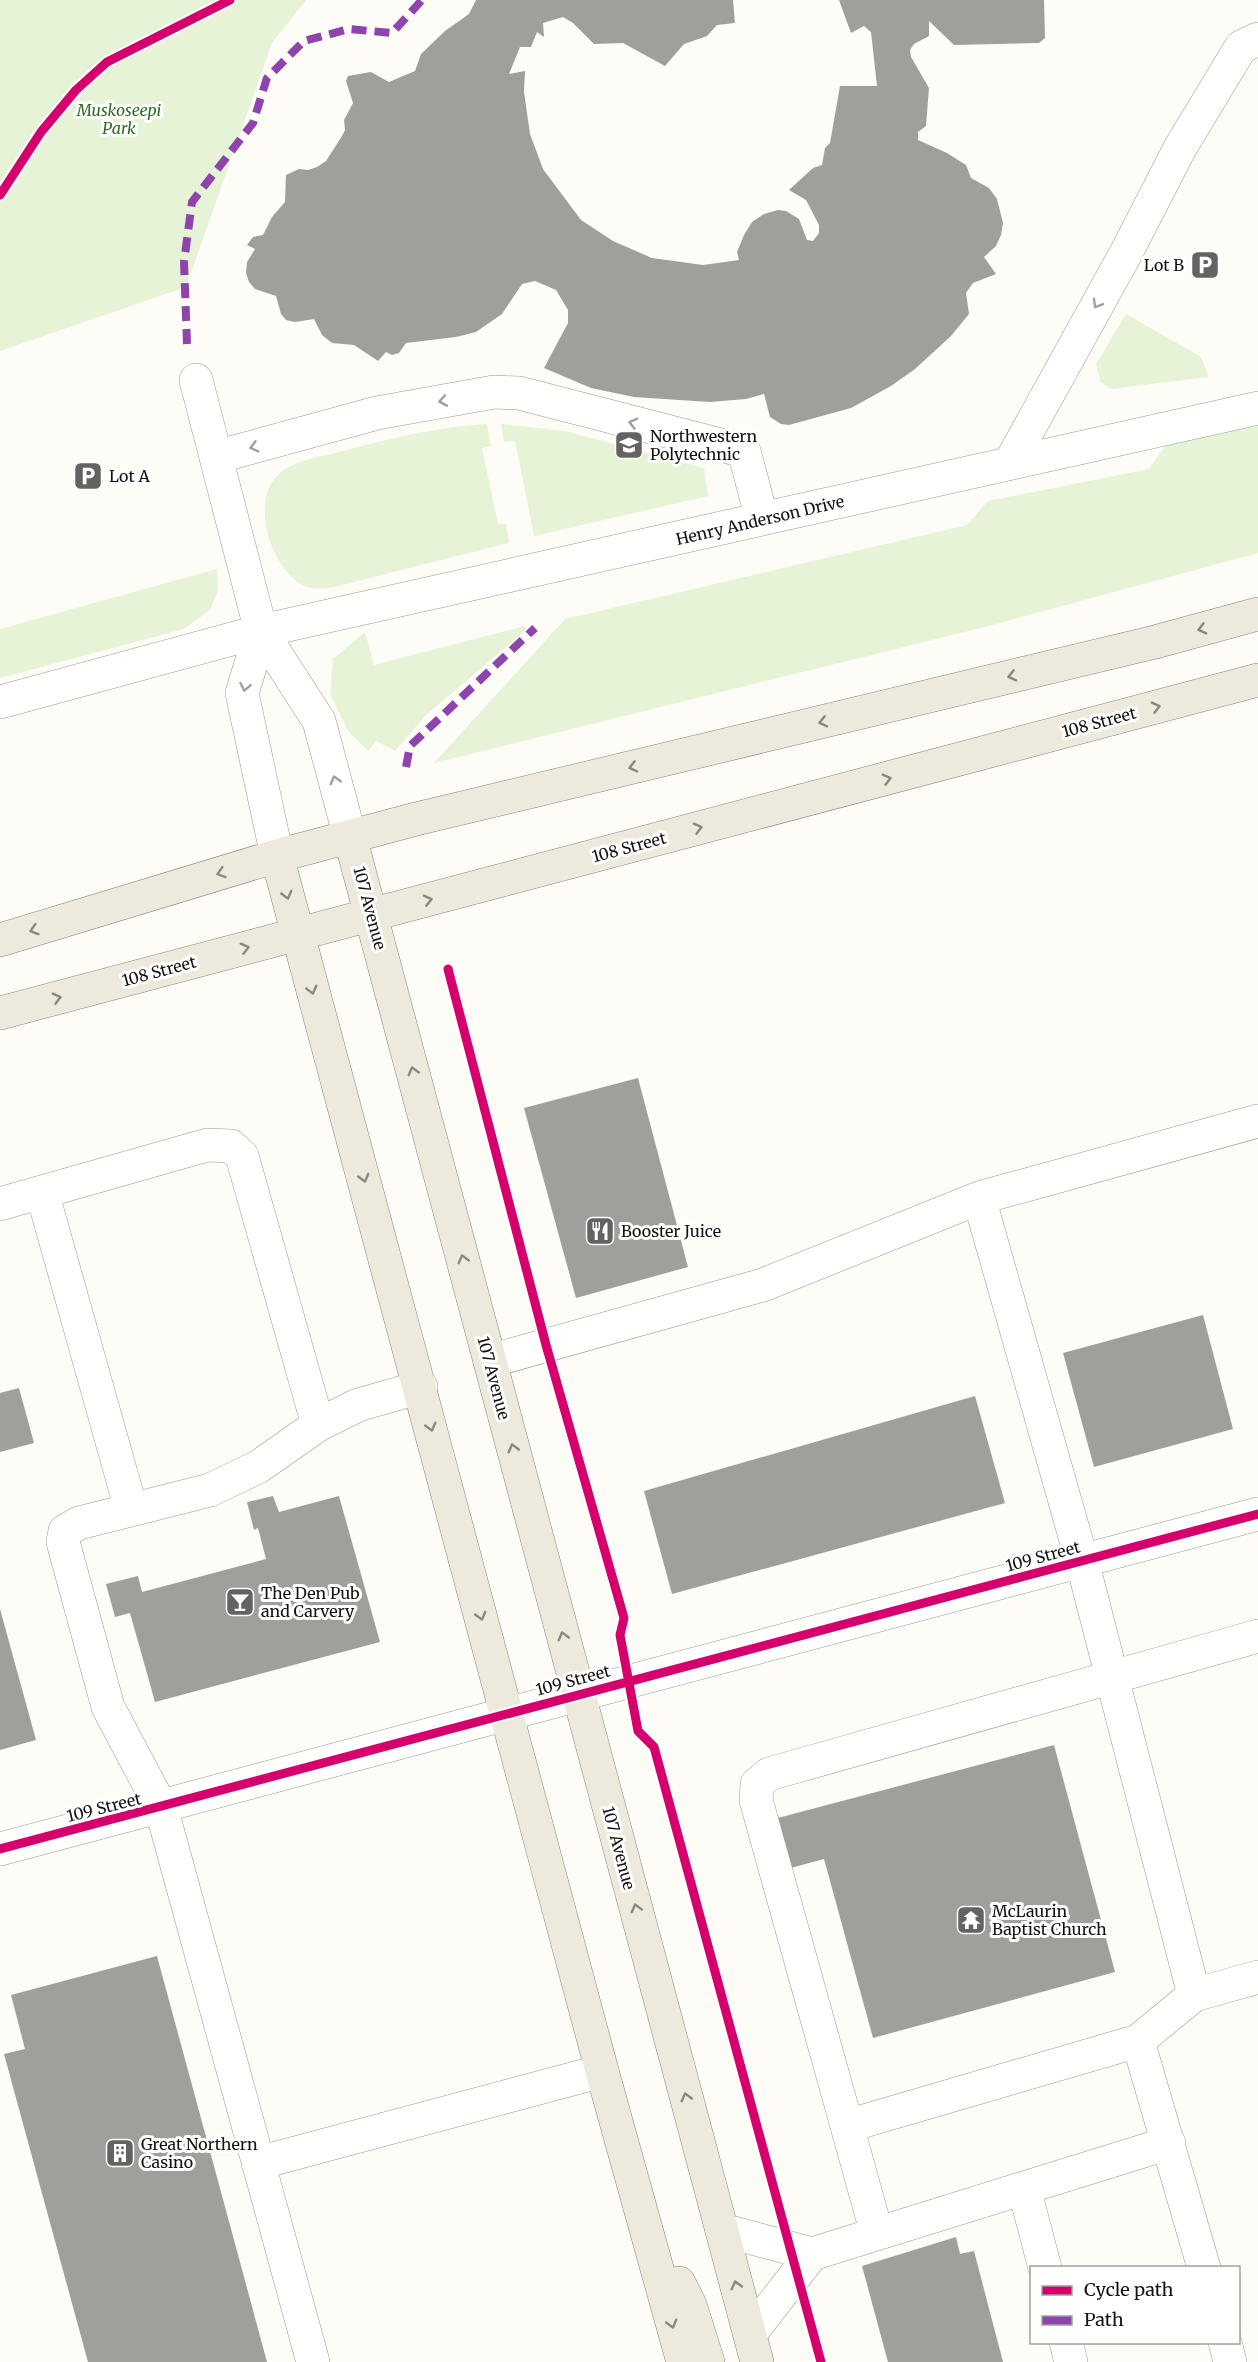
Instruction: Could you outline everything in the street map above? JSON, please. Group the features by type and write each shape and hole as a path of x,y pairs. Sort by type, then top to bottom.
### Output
{"main road":[{"path":"0,940 277,856 350,837 1144,645 1258,614"},
{"name":"108 Street","path":"0,1013 1258,680"},
{"name":"107 Avenue","path":"350,837 753,2348"},
{"path":"277,856 602,2071 683,2362"},
{"path":"640,2207 690,2305 708,2362"}],"street":[{"path":"1010,463 1126,253 1152,198 1218,84 1242,47 1258,39"},
{"path":"196,380 261,631 242,693 277,856"},
{"path":"216,457 377,413 494,392 519,393 744,451 762,519"},
{"name":"Henry Anderson Drive","path":"0,702 261,631 1258,408"},
{"name":"107 Avenue","path":"261,631 319,721 350,837"},
{"path":"489,1361 763,1285 979,1198 1258,1121"},
{"path":"0,1204 207,1144 231,1146 242,1156 318,1425"},
{"path":"42,1192 131,1509"},
{"path":"979,1198 1082,1561 1194,1995"},
{"path":"313,2362 161,1807 108,1707 63,1542 65,1531 79,1523 210,1490 258,1467 318,1425 358,1406 421,1388"},
{"name":"109 Street","path":"0,1849 578,1693 1258,1514"},
{"path":"877,2234 756,1800 757,1784 770,1774 1258,1636"},
{"path":"847,2126 1138,2041 1194,1995 1258,1977"},
{"path":"1138,2041 1203,2266"},
{"path":"258,2163 602,2071"},
{"path":"722,2230 812,2254 1169,2144"},
{"path":"1024,2188 1045,2266"},
{"path":"753,2348 812,2254"},
{"path":"1066,2344 1071,2362"},
{"path":"1225,2344 1230,2362"}],"green space":[{"name":"Muskoseepi Park","path":"0,0 306,0 272,43 186,287 0,351"},
{"path":"1126,314 1201,357 1209,377 1110,389 1100,381 1096,364"},
{"path":"487,424 491,446 482,448 498,524 506,524 509,543 330,588 307,587 294,579 284,567 268,535 265,501 270,486 285,469 308,460 394,438"},
{"path":"501,424 565,431 704,468 708,496 534,536 515,441 504,442"},
{"path":"1258,426 1258,553 985,627 434,763 565,619 967,525 988,501 1149,469 1168,442"},
{"path":"217,569 218,590 210,610 184,629 0,678 0,629"},
{"path":"525,626 526,630 425,716 395,751 376,741 368,751 348,731 330,694 333,659 365,632 374,665"}],"building":[{"path":"476,0 733,0 735,23 717,25 707,36 684,44 665,66 623,43 594,44 573,23 563,17 543,23 544,37 537,32 531,47 520,47 509,74 525,71 524,92 530,134 543,169 581,220 613,241 652,258 703,265 739,260 737,252 752,222 764,214 778,210 786,211 799,219 807,240 813,241 819,233 819,225 806,200 789,190 813,168 822,165 825,148 830,143 840,86 877,86 871,32 864,26 851,33 839,0 1044,0 1045,38 1039,43 954,45 929,21 929,36 914,44 910,50 911,57 929,88 926,126 918,132 918,140 947,153 966,165 971,178 989,188 997,199 1003,223 1001,235 996,246 984,257 996,274 973,283 966,293 969,314 951,336 915,369 891,386 851,408 789,425 781,424 770,417 764,394 746,399 710,402 634,397 591,388 544,368 568,323 568,310 556,290 535,281 522,284 502,314 476,332 456,337 406,343 399,353 392,355 386,352 378,361 354,345 332,343 322,335 314,319 295,322 286,320 281,314 276,296 255,289 246,273 247,262 255,249 247,245 253,237 263,235 272,217 285,202 286,175 299,169 308,170 317,167 326,161 342,136 345,130 344,120 353,103 346,81 348,76 371,72 389,82 415,71 421,54 445,31 469,14"},
{"path":"638,1078 688,1267 576,1298 524,1108"},
{"path":"1203,1315 1233,1429 1094,1467 1063,1353"},
{"path":"19,1388 34,1443 0,1452 0,1393"},
{"path":"975,1396 1005,1503 672,1594 644,1491"},
{"name":"The Den Pub and Carvery","path":"273,1496 279,1512 339,1496 380,1642 155,1702 130,1613 115,1617 106,1584 138,1576 142,1592 266,1559 258,1528 254,1530 247,1502"},
{"path":"0,1609 36,1740 0,1750"},
{"name":"McLaurin Baptist Church","path":"1054,1745 1115,1972 873,2038 824,1859 787,1869 774,1819"},
{"name":"Great Northern Casino","path":"157,1956 267,2362 88,2362 4,2054 25,2049 11,1995"},
{"path":"956,2237 960,2254 974,2251 1003,2362 888,2362 862,2266"}],"marked path":[{"path":"187,344 184,262 192,202 253,123 267,78 304,41 349,29 392,33 422,0"},
{"path":"406,767 410,746 535,628"}],"cycle path":[{"path":"0,195 41,132 76,90 107,62 230,0"},
{"path":"448,969 546,1345 624,1618 620,1635 638,1731 654,1747 821,2362"},
{"path":"0,1849 1258,1514"}],"place":[{"name":"Lot B","path":"1205,265"},
{"name":"Northwestern Polytechnic","path":"629,445"},
{"name":"Lot A","path":"88,476"},
{"name":"Booster Juice","path":"600,1231"},
{"name":"The Den Pub and Carvery","path":"240,1602"},
{"name":"McLaurin Baptist Church","path":"971,1920"},
{"name":"Great Northern Casino","path":"120,2153"}]}
